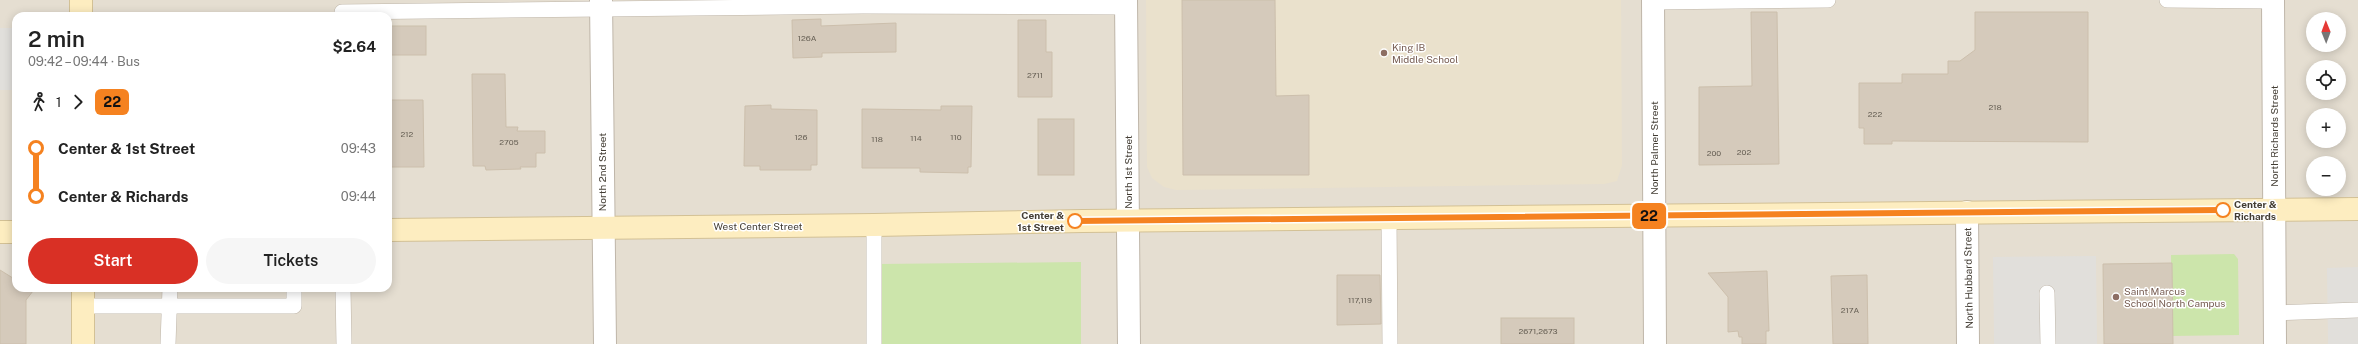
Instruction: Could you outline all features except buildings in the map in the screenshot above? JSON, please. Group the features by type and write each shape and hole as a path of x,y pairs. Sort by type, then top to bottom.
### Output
{"street":[{"path":"81,0 81,12"},
{"name":"North Richards Street","path":"2273,0 2275,344"},
{"name":"North Palmer Street","path":"1652,1 1655,344"},
{"name":"North 1st Street","path":"1126,4 1129,344"},
{"name":"North 2nd Street","path":"601,5 604,344"},
{"name":"West Center Street","path":"392,230 1389,218 2358,209"},
{"name":"North Hubbard Street","path":"1967,212 1968,344"},
{"path":"0,232 12,232"},
{"path":"83,297 83,344"}],"lane":[{"path":"1652,1 1828,0"},
{"path":"2167,0 2273,0"},
{"path":"342,9 863,3 1126,4"},
{"path":"1389,218 1390,344"},
{"path":"874,225 874,344"},
{"path":"168,344 170,292"},
{"path":"83,297 169,306 294,306 294,292"},
{"path":"343,292 344,344"},
{"path":"2047,293 2048,344"},
{"path":"2275,313 2358,310"}],"shaded area":[{"path":"0,0 2358,0 2358,344 0,344"},
{"name":"King IB Middle School","path":"1146,0 1621,0 1622,165 1617,181 1604,184 1176,190 1164,187 1152,178 1147,167"},
{"path":"0,28 12,28 12,90 0,90"},
{"path":"2096,256 2097,344 1994,344 1993,257"},
{"path":"2358,267 2358,344 2328,344 2327,268"}],"green space":[{"path":"2234,254 2238,259 2239,335 2172,336 2171,255"},
{"path":"1081,262 1081,344 880,344 879,264"}],"bus line":[{"name":"22","path":"1075,221 2223,210"}],"place":[{"name":"King IB Middle School","path":"1384,53"},
{"name":"Center & Richards","path":"2223,210"},
{"name":"Center & 1st Street","path":"1075,221"},
{"name":"Saint Marcus School North Campus","path":"2116,297"}]}
